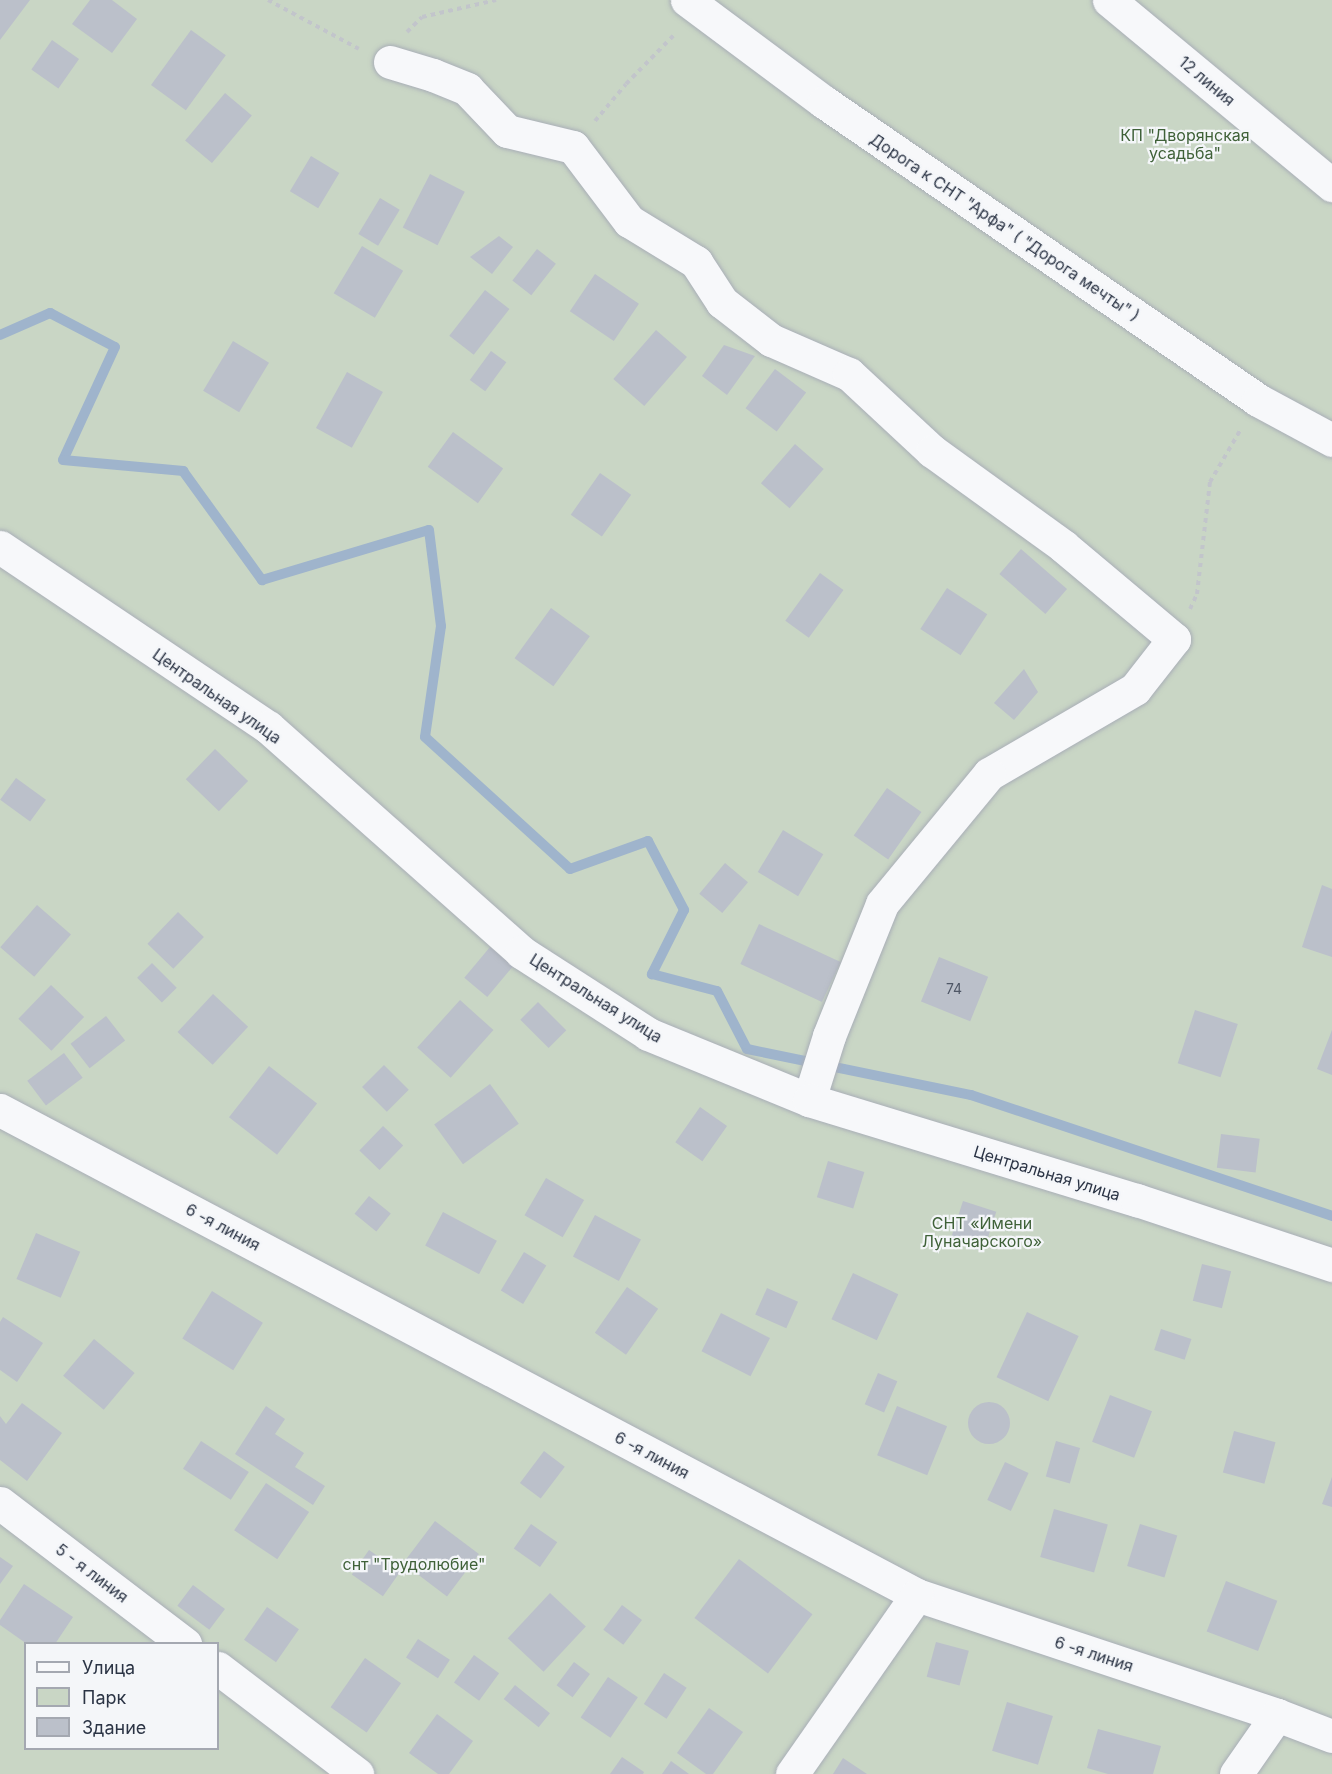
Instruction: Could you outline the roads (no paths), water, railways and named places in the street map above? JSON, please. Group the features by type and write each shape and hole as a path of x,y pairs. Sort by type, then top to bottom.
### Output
{"street":[{"name":"12 линия","path":"1109,0 1332,185"},
{"name":"Дорога к СНТ \"Арфа\" ( \"Дорога мечты\" )","path":"693,5 824,102 1258,400 1332,440"},
{"path":"390,62 433,75 467,89 507,131 573,147 629,220 696,262 722,302 771,340 849,374 932,451 1063,546 1174,639 1135,689 989,774 882,903 829,1036 809,1100"},
{"name":"Центральная улица","path":"0,547 268,727 521,952 648,1034 809,1100 1137,1200 1332,1265"},
{"name":"6 -я линия","path":"0,1110 917,1595 1277,1715 1332,1736"},
{"name":"5 - я линия","path":"0,1503 182,1642"},
{"path":"792,1774 917,1595"},
{"path":"219,1669 357,1774"},
{"path":"1236,1774 1277,1715"}],"waterway":[{"path":"0,335 50,313 115,347 63,460 183,471 262,580 429,530 441,626 425,737 570,869 648,841 684,910 652,974 717,991 747,1049 971,1095 1332,1216"}],"park label":[{"name":"КП \"Дворянская усадьба\"","path":"1185,144"},
{"name":"СНТ «Имени Луначарского»","path":"982,1232"},
{"name":"снт \"Трудолюбие\"","path":"414,1564"}]}
